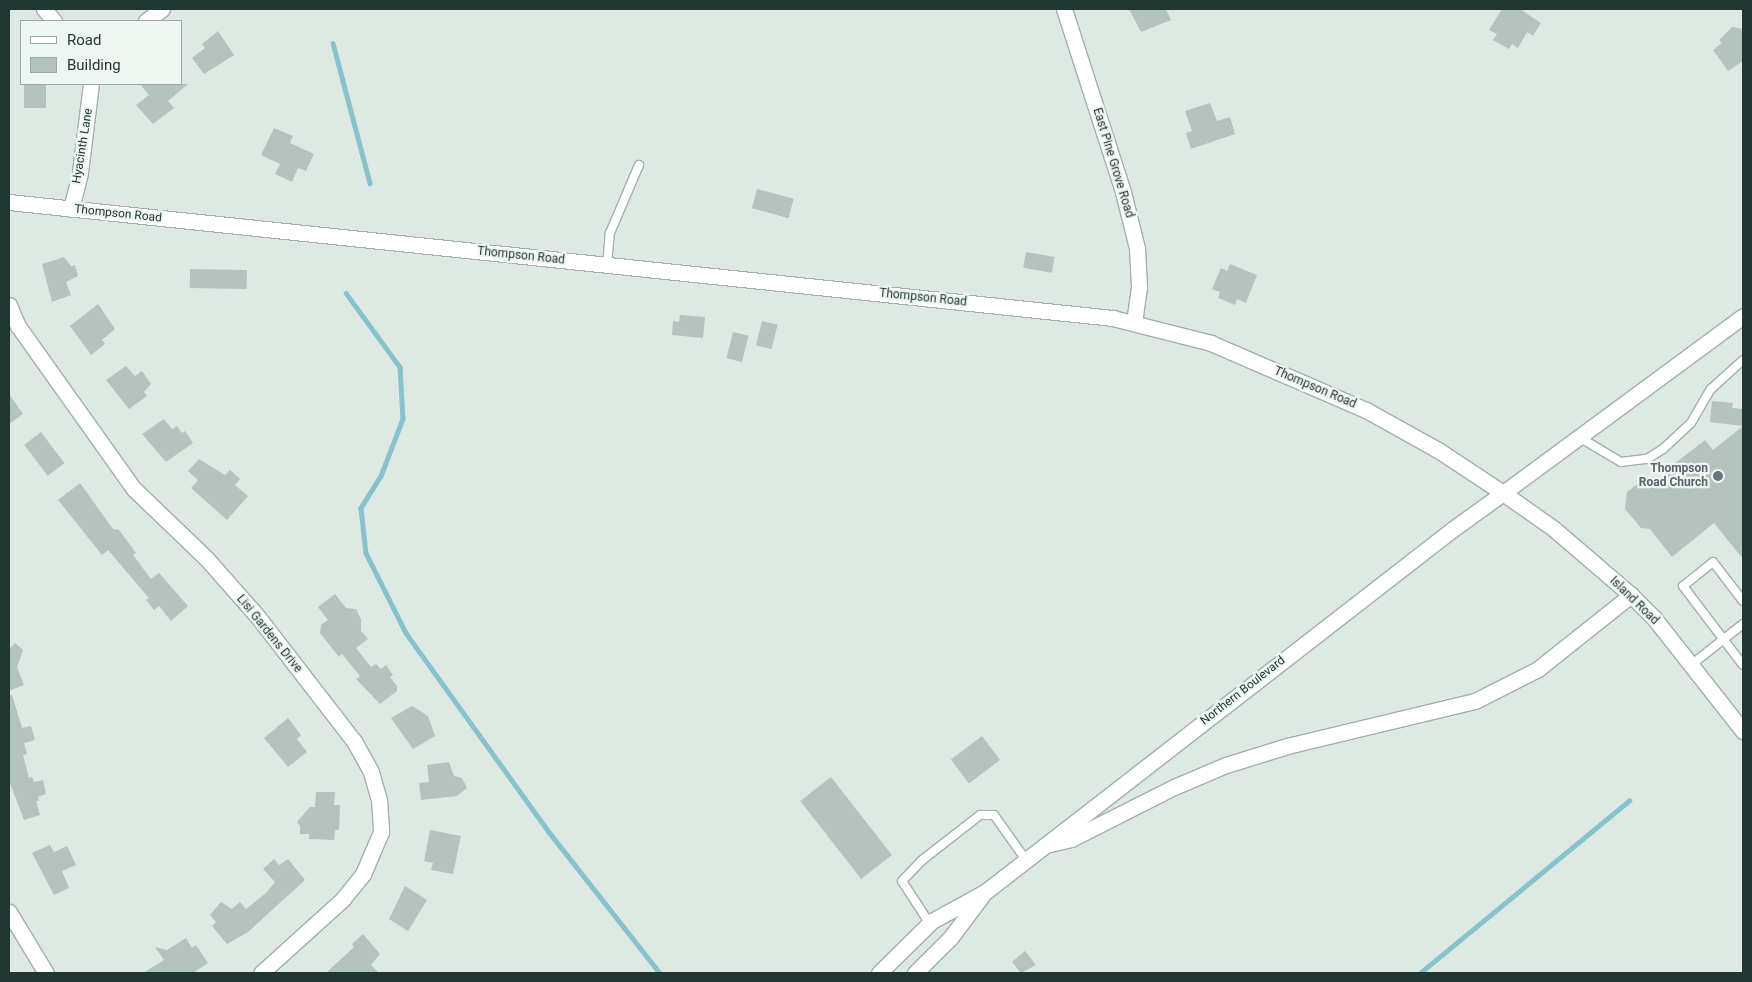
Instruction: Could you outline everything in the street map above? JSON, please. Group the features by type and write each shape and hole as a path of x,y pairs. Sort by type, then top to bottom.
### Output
{"street":[{"path":"44,9 53,20"},
{"path":"147,20 162,9"},
{"name":"East Pine Grove Road","path":"1064,9 1123,192 1137,248 1139,287 1134,322"},
{"name":"Hyacinth Lane","path":"71,209 80,172 91,85"},
{"name":"Thompson Road","path":"9,202 1134,322 1210,343 1366,410 1438,450 1504,493"},
{"name":"Lisi Gardens Drive","path":"9,305 18,326 134,489 206,558 258,617 354,741 371,772 379,800 381,832 377,848 363,874 343,899 260,973"},
{"path":"1504,493 1743,316"},
{"name":"Island Road","path":"1504,493 1554,529 1631,595 1691,665 1743,731"},
{"name":"Northern Boulevard","path":"879,973 930,924 985,892 1453,529 1504,493"},
{"path":"1044,846 1071,839 1174,786 1226,765 1295,744 1475,701 1538,669 1631,595"},
{"name":"Northern Boulevard","path":"915,973 951,937 985,892"},
{"path":"9,912 46,973"}],"lane":[{"path":"607,265 610,233 639,165"},
{"path":"1579,437 1621,462 1647,459 1663,450 1691,422 1712,390 1743,360"},
{"path":"1743,601 1713,562 1683,586 1743,665"},
{"path":"1691,665 1743,624"},
{"path":"930,924 902,881 921,861 980,815 994,815 1026,860"}],"building":[{"path":"1129,9 1166,9 1171,20 1141,32"},
{"path":"1502,9 1520,9 1541,23 1533,36 1527,32 1518,48 1512,44 1509,49 1493,40 1497,34 1489,30"},
{"path":"1732,27 1743,29 1743,61 1728,71 1713,50 1722,43 1719,40"},
{"path":"218,31 234,55 204,74 192,58 205,48 202,44"},
{"path":"188,84 168,101 174,108 153,124 136,105 149,95 141,85"},
{"path":"24,85 46,85 46,108 24,108"},
{"path":"1210,103 1217,121 1230,117 1235,134 1191,149 1186,133 1192,131 1185,111"},
{"path":"274,128 293,136 290,143 314,154 306,171 298,168 292,182 275,174 280,164 261,155"},
{"path":"757,189 794,199 789,218 752,208"},
{"path":"1026,252 1055,257 1052,273 1023,268"},
{"path":"64,257 71,266 75,265 78,276 66,282 71,295 52,302 42,264"},
{"path":"1230,264 1257,275 1246,303 1237,299 1235,305 1218,298 1220,292 1212,289 1221,268 1227,271"},
{"path":"190,269 247,270 247,289 190,288"},
{"path":"98,304 115,329 102,340 105,344 91,355 70,326"},
{"path":"680,315 705,317 703,338 672,335 673,321 679,322"},
{"path":"762,321 778,325 771,349 756,345"},
{"path":"733,332 749,336 742,362 726,358"},
{"path":"126,366 135,376 142,371 151,384 144,392 147,396 129,409 106,380"},
{"path":"9,394 23,414 9,424"},
{"path":"1712,401 1733,403 1732,408 1743,409 1743,426 1710,422"},
{"path":"164,419 172,429 177,426 182,433 185,431 193,443 166,462 142,434"},
{"path":"1743,426 1743,559 1714,523 1672,557 1650,529 1641,528 1625,509 1627,492 1647,477 1669,479 1664,472 1705,440 1713,450"},
{"path":"41,432 64,463 48,476 24,445"},
{"path":"199,459 225,475 230,470 240,479 235,485 248,496 227,520 191,488 198,480 188,471"},
{"path":"80,483 113,529 119,530 136,553 133,555 151,579 159,573 188,606 171,621 159,606 154,610 146,600 149,598 108,550 102,555 58,500"},
{"path":"335,594 346,608 356,609 361,619 361,631 368,639 356,648 371,667 376,664 381,669 386,665 393,675 390,677 397,686 397,691 380,704 356,679 360,676 342,654 339,657 320,633 321,625 328,620 318,607"},
{"path":"15,643 23,650 17,667 24,685 9,691 9,649"},
{"path":"9,695 12,695 22,728 31,726 35,740 24,743 27,754 23,755 29,778 32,777 34,782 43,780 46,794 38,797 39,801 36,801 40,815 24,820 10,783"},
{"path":"412,706 428,716 435,736 413,749 391,718"},
{"path":"288,718 301,735 297,739 307,752 288,767 264,738"},
{"path":"982,736 1000,760 969,783 951,759"},
{"path":"449,762 454,776 462,778 467,788 457,796 421,800 419,783 429,782 427,765"},
{"path":"831,777 892,855 861,879 800,801"},
{"path":"316,792 335,792 334,805 340,805 339,830 335,830 334,840 309,839 309,834 300,834 300,826 297,822 310,807 315,807"},
{"path":"430,830 461,836 453,874 431,870 433,863 424,861"},
{"path":"50,845 54,852 67,846 76,865 62,871 69,888 54,895 32,853"},
{"path":"274,859 279,865 288,859 305,880 248,932 227,944 212,926 216,922 210,915 221,902 232,909 240,902 246,909 266,893 275,882 263,869"},
{"path":"405,886 427,900 408,931 389,919"},
{"path":"363,934 380,954 371,965 379,973 326,973 354,947 352,944"},
{"path":"186,938 192,948 196,945 208,963 193,973 143,973 164,960 155,947 167,950"},
{"path":"1025,951 1036,965 1021,973 1012,962"}],"waterway":[{"path":"333,43 370,183"},
{"path":"346,293 400,367 403,419 381,476 361,508 366,553 406,633 549,832 660,973"},
{"path":"1420,973 1629,801"}],"place":[{"name":"Thompson Road Church","path":"1718,476"}]}
